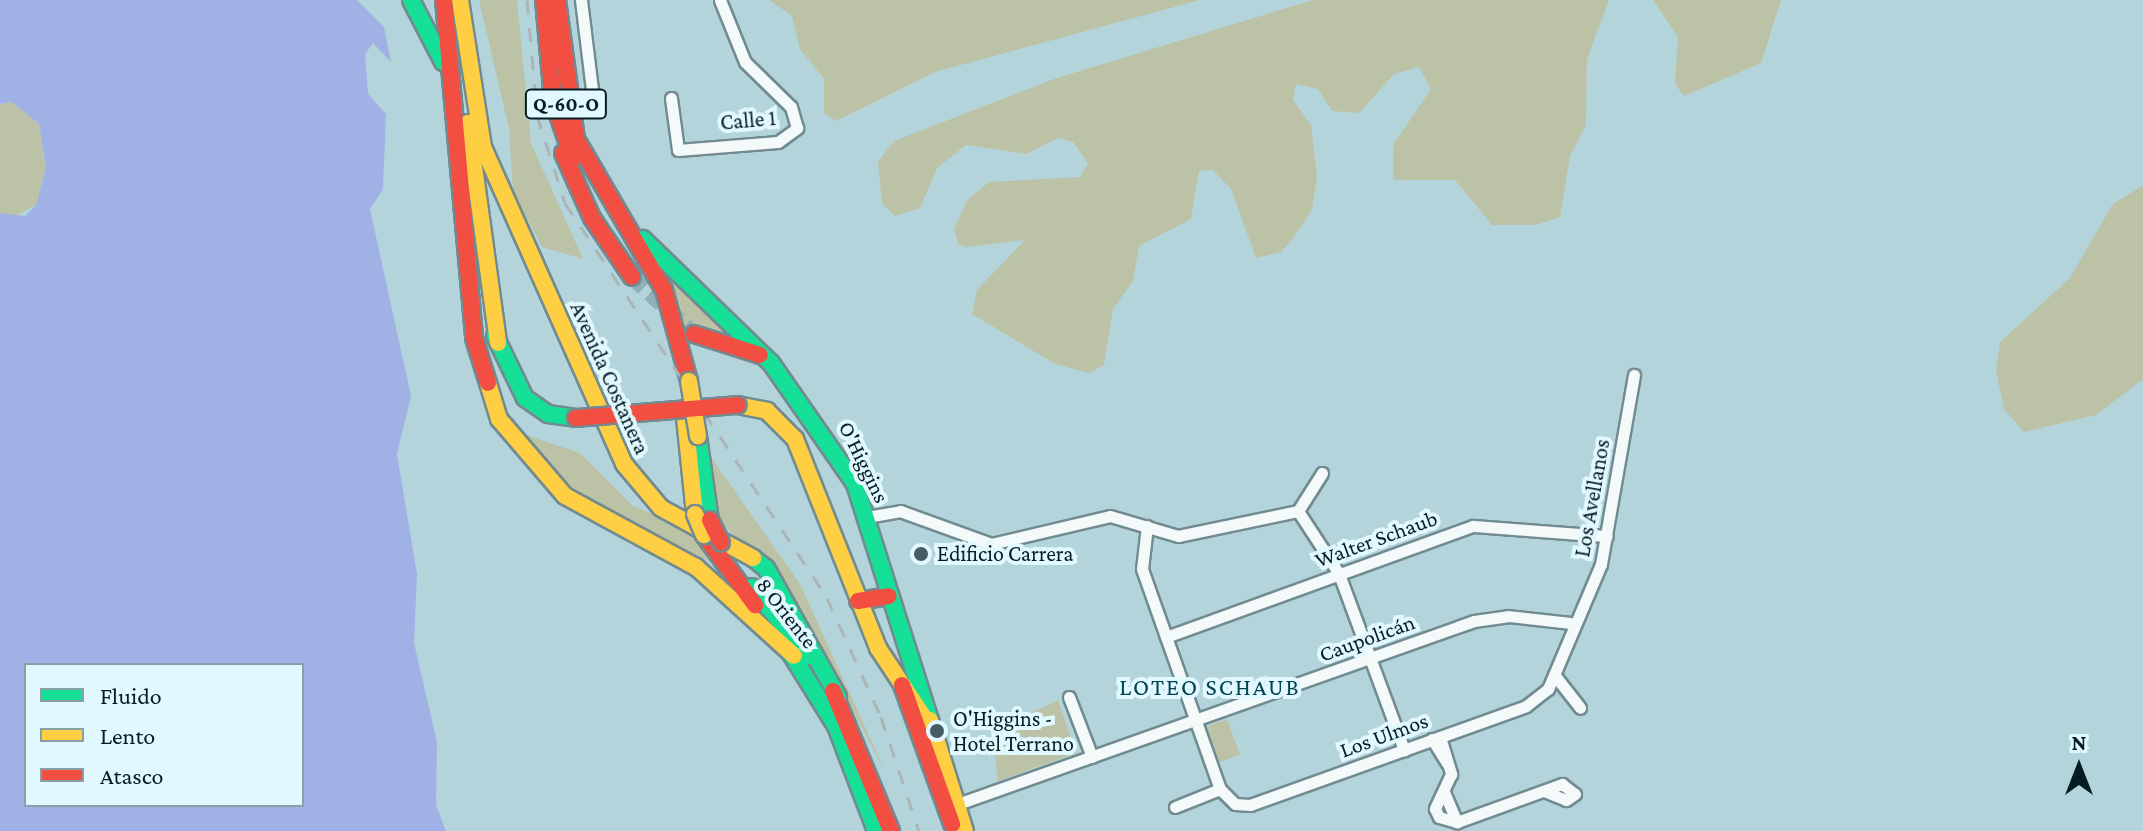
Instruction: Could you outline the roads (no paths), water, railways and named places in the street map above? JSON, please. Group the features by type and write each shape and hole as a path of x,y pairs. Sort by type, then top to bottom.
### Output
{"main road":[{"path":"411,0 435,37 453,99"},
{"path":"444,0 480,368 518,448 573,502 705,573 794,656"},
{"name":"Avenida Costanera","path":"460,0 468,81 487,159 624,464 661,508 730,541 766,568 838,697"},
{"name":"Q-60-O","path":"544,0 553,100 574,183 637,264"},
{"name":"Q-60-O","path":"557,0 570,120 662,316 683,378"},
{"path":"468,81 477,214 498,343"},
{"name":"O'Higgins","path":"608,199 677,275 740,326 830,438 867,517 956,831"},
{"path":"464,227 498,343 530,403 576,418 737,405 767,411 795,439 858,601 903,689 927,722"},
{"path":"728,342 740,326"},
{"path":"694,334 728,342 771,363"},
{"name":"8 Oriente","path":"683,378 699,444 703,523 838,697 891,831"},
{"name":"8 Oriente","path":"683,378 685,418 703,523 794,656 836,726 876,831"},
{"path":"858,601 889,596"},
{"name":"O'Higgins","path":"889,596 903,689 950,807 965,831"}],"street":[{"path":"581,0 592,90"},
{"name":"Calle 1","path":"671,98 676,132 687,134 689,145 778,142 797,128 791,107 745,62 720,0"},
{"name":"Los Avellanos","path":"1556,677 1570,623 1595,582 1607,536 1634,375"},
{"path":"867,517 900,511 991,544 1110,516 1184,536 1298,511 1322,473"},
{"path":"1298,511 1339,574 1404,750"},
{"path":"1147,526 1142,569 1220,789 1175,807"},
{"name":"Walter Schaub","path":"1166,637 1473,526 1607,536"},
{"name":"Caupolicán","path":"950,807 1485,618 1570,623"},
{"path":"1556,677 1580,708"},
{"name":"Los Ulmos","path":"1220,789 1230,801 1250,805 1526,706 1556,677"},
{"path":"1069,697 1092,757"},
{"path":"1436,738 1447,763 1444,792 1436,814 1457,822 1544,791"}],"water":[{"path":"0,0 357,0 384,27 391,62 373,43 365,54 368,94 386,114 383,189 370,209 411,396 397,454 417,574 414,643 437,742 436,805 446,831 0,831 0,213 25,216 36,205 46,167 39,124 12,102 0,104"}],"tunnel":[{"path":"632,277 694,334"}],"railway":[{"path":"527,0 537,115 565,203 827,598 881,717 919,831"}],"place":[{"name":"Edificio Carrera","path":"921,554"},
{"name":"O'Higgins - Hotel Terrano","path":"937,731"}],"district":[{"name":"LOTEO SCHAUB","path":"1210,687"}]}
